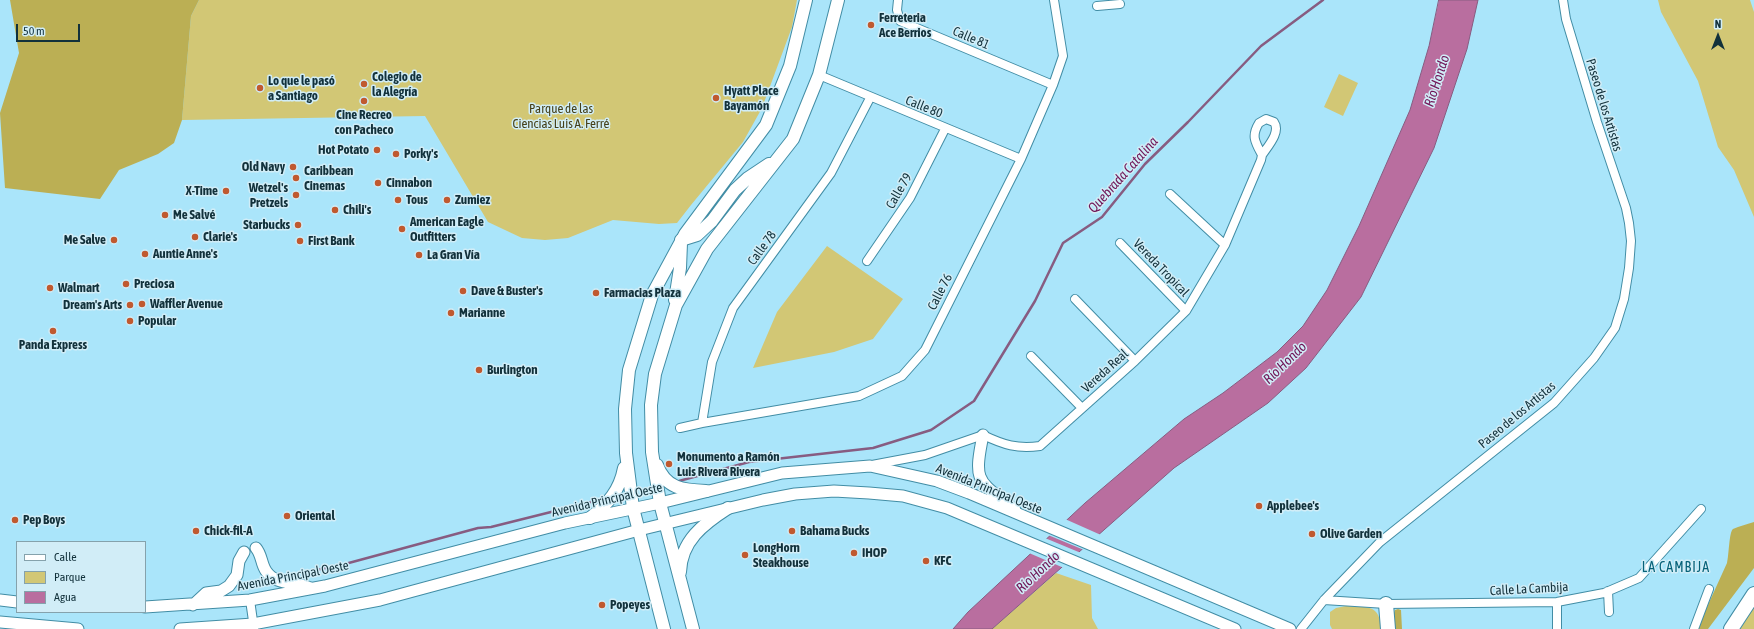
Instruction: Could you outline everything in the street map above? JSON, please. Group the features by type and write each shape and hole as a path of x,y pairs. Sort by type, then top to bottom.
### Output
{"highway":[{"path":"1723,629 1734,625 1754,594"},
{"path":"1386,604 1388,629"}],"main road":[{"path":"664,629 633,508 626,459 625,409 628,370 652,295 684,234 766,124 790,66 806,0"},
{"path":"673,311 707,249 793,139 819,75 838,0"},
{"path":"681,240 697,235 712,221 735,190 748,178 780,156"},
{"path":"681,240 680,268 673,311 655,374 651,405 652,452 660,503 693,629"},
{"path":"983,435 977,468 980,479 984,485 1026,519"},
{"path":"652,452 661,474 670,484 690,490 706,491"},
{"path":"590,518 602,509 615,493 622,481 626,459"},
{"name":"Avenida Principal Oeste","path":"146,607 250,600 312,589 388,571 492,542 782,473 870,466 937,482 969,493 1026,519 1290,629"},
{"path":"180,629 253,626 383,600 639,530 728,508 795,494 834,491 903,496 947,508 1235,629"},
{"path":"679,579 680,562 688,543 700,527 728,508"},
{"path":"256,548 260,553 266,571 271,577 286,583 306,586 312,589"},
{"path":"193,605 206,593 221,592 230,586 237,574 239,561 244,552"},
{"path":"0,600 16,602"},
{"path":"0,622 78,629"}],"street":[{"name":"Calle 81","path":"898,0 897,10 900,21 1053,85"},
{"name":"Calle 76","path":"680,428 859,396 902,376 925,350 1021,159 1053,85 1063,56 1054,0"},
{"name":"Paseo de los Artistas","path":"1301,629 1324,600 1380,542 1554,403 1594,358 1615,328 1624,299 1629,268 1629,223 1626,208 1595,116 1566,19 1563,0"},
{"path":"1097,6 1108,3 1120,4"},
{"name":"Calle 80","path":"819,75 870,98 1021,159"},
{"name":"Calle 78","path":"702,423 712,362 733,308 831,174 870,98"},
{"name":"Calle 79","path":"867,261 910,198 945,129"},
{"name":"Vereda Real","path":"983,435 998,442 1022,448 1040,446 1135,361 1186,311 1226,244 1262,155"},
{"path":"1170,194 1226,244"},
{"name":"Vereda Tropical","path":"1120,243 1186,311"},
{"path":"1075,299 1135,361"},
{"path":"1031,356 1082,408"},
{"path":"870,466 925,454 983,435"},
{"name":"Calle La Cambija","path":"1324,600 1386,604 1557,602 1608,591 1639,578 1701,510"},
{"path":"1694,629 1709,589"},
{"path":"1608,591 1609,612"},
{"path":"250,600 253,626"},
{"path":"1557,602 1557,629"}],"green space":[{"name":"Parque de las Ciencias Luis A. Ferré","path":"199,0 797,0 792,27 762,108 743,142 677,223 659,224 613,220 568,238 545,240 522,238 488,222 425,116 182,120 191,16"},
{"path":"1658,0 1750,0 1754,12 1754,217 1734,170 1718,147 1698,81 1661,12"},
{"path":"1339,74 1358,83 1343,116 1324,107"},
{"path":"827,246 903,299 873,339 834,352 753,368 777,312"},
{"path":"1056,573 1091,585 1092,618 1098,629 992,629"},
{"path":"1754,605 1754,629 1737,629"},
{"path":"1346,606 1371,608 1378,615 1381,629 1332,629 1330,625 1330,612 1336,608"}],"shaded area":[{"path":"10,0 199,0 191,16 182,120 174,143 158,154 119,170 100,199 5,188 0,113 19,53"},
{"path":"1754,522 1754,568 1708,629 1697,629 1727,563 1730,539 1733,529"},
{"path":"1395,610 1401,610 1402,629 1392,629 1392,619"}],"water":[{"name":"Río Hondo","path":"1439,0 1478,0 1467,49 1434,148 1361,297 1306,368 1268,403 1174,468 992,629 953,629 968,612 1085,503 1184,419 1223,393 1277,352 1303,326 1327,290 1359,226 1410,110 1429,46"}],"pier":[{"path":"1065,519 1101,535 1084,550 1048,535"},
{"path":"1045,538 1081,553 1064,568 1029,553"}],"waterway":[{"name":"Quebrada Catalina","path":"679,481 749,462 873,448 931,430 974,401 1035,301 1063,243 1102,217 1145,164 1188,122 1261,46 1323,0"},
{"path":"302,573 345,564 478,528 491,527 599,500"}],"place":[{"name":"Ferreteria Ace Berrios","path":"871,25"},
{"name":"Colegio de la Alegría","path":"364,84"},
{"name":"Lo que le pasó a Santiago","path":"260,88"},
{"name":"Hyatt Place Bayamón","path":"716,98"},
{"name":"Cine Recreo con Pacheco","path":"364,101"},
{"name":"Hot Potato","path":"377,150"},
{"name":"Porky's","path":"396,154"},
{"name":"Old Navy","path":"293,167"},
{"name":"Caribbean Cinemas","path":"296,178"},
{"name":"Cinnabon","path":"378,183"},
{"name":"X-Time","path":"226,191"},
{"name":"Wetzel's Pretzels","path":"296,195"},
{"name":"Tous","path":"398,200"},
{"name":"Zumiez","path":"447,200"},
{"name":"Chili's","path":"335,210"},
{"name":"Me Salvé","path":"165,215"},
{"name":"Starbucks","path":"298,225"},
{"name":"American Eagle Outfitters","path":"402,229"},
{"name":"Clarie's","path":"195,237"},
{"name":"Me Salve","path":"114,240"},
{"name":"First Bank","path":"300,241"},
{"name":"Auntie Anne's","path":"145,254"},
{"name":"La Gran Vía","path":"419,255"},
{"name":"Preciosa","path":"126,284"},
{"name":"Walmart","path":"50,288"},
{"name":"Dave & Buster's","path":"463,291"},
{"name":"Farmacias Plaza","path":"596,293"},
{"name":"Waffler Avenue","path":"142,304"},
{"name":"Dream's Arts","path":"130,305"},
{"name":"Marianne","path":"451,313"},
{"name":"Popular","path":"130,321"},
{"name":"Panda Express","path":"53,331"},
{"name":"Burlington","path":"479,370"},
{"name":"Monumento a Ramón Luis Rivera Rivera","path":"669,464"},
{"name":"Applebee's","path":"1259,506"},
{"name":"Oriental","path":"287,516"},
{"name":"Pep Boys","path":"15,520"},
{"name":"Chick-fil-A","path":"196,531"},
{"name":"Bahama Bucks","path":"792,531"},
{"name":"Olive Garden","path":"1312,534"},
{"name":"IHOP","path":"854,553"},
{"name":"LongHorn Steakhouse","path":"745,555"},
{"name":"KFC","path":"926,561"},
{"name":"Popeyes","path":"602,605"}],"district":[{"name":"LA CAMBIJA","path":"1676,568"}]}
